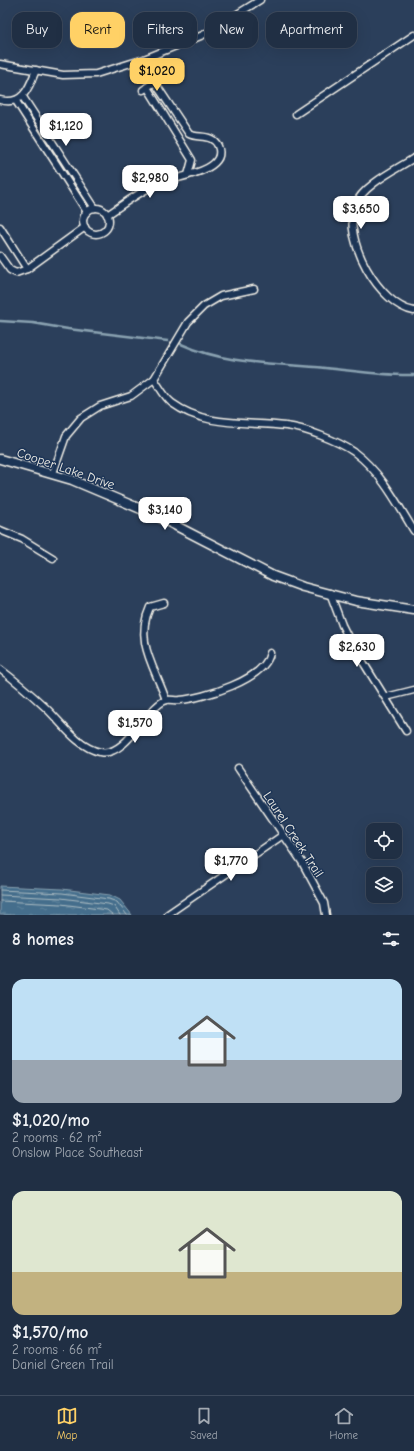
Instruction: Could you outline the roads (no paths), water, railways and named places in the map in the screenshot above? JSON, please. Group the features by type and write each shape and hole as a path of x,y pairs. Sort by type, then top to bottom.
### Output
{"street":[{"path":"0,64 63,75 96,74 144,59 203,35 260,0"},
{"path":"296,114 414,35"},
{"path":"0,100 16,101 23,97 36,70"},
{"path":"107,215 160,183 202,171 213,164 220,153 218,146 210,138 192,136 189,134 157,81 145,89 192,160 188,174"},
{"path":"23,97 95,208"},
{"path":"16,101 86,212 84,219 85,228 94,234 102,233 109,224 107,215 101,209 95,208 86,212"},
{"path":"414,159 377,182 363,193 355,205 353,215 353,235 362,259 387,296 402,307 414,311"},
{"path":"343,214 353,215"},
{"path":"0,227 27,268"},
{"path":"0,256 10,270 16,273 27,268 85,228"},
{"path":"53,474 66,436 81,418 100,406 132,396 154,379 188,322 204,306 221,296 254,288"},
{"path":"154,379 171,403 195,416 221,422 288,426 323,437 353,452 372,469 390,492 414,531"},
{"name":"Cooper Lake Drive","path":"0,458 53,474 155,515 273,576 303,587 356,601 414,610"},
{"path":"0,530 22,539 53,558"},
{"path":"330,593 347,636 386,697 400,724 406,731"},
{"path":"164,603 150,607 144,620 143,633 148,656 166,700"},
{"path":"0,669 21,684 84,746 102,753 116,749 125,742 158,706 166,700 180,700 223,690 261,669 269,660 270,654"},
{"path":"386,697 414,690"},
{"name":"Laurel Creek Trail","path":"238,768 302,862 324,903 326,915"},
{"path":"168,914 283,835"}],"water":[{"path":"0,886 62,889 110,895 120,900 132,915 0,915"}],"waterway":[{"path":"0,321 33,323 68,329 168,341"},
{"path":"181,344 198,351 234,360 381,374 414,375"}]}
